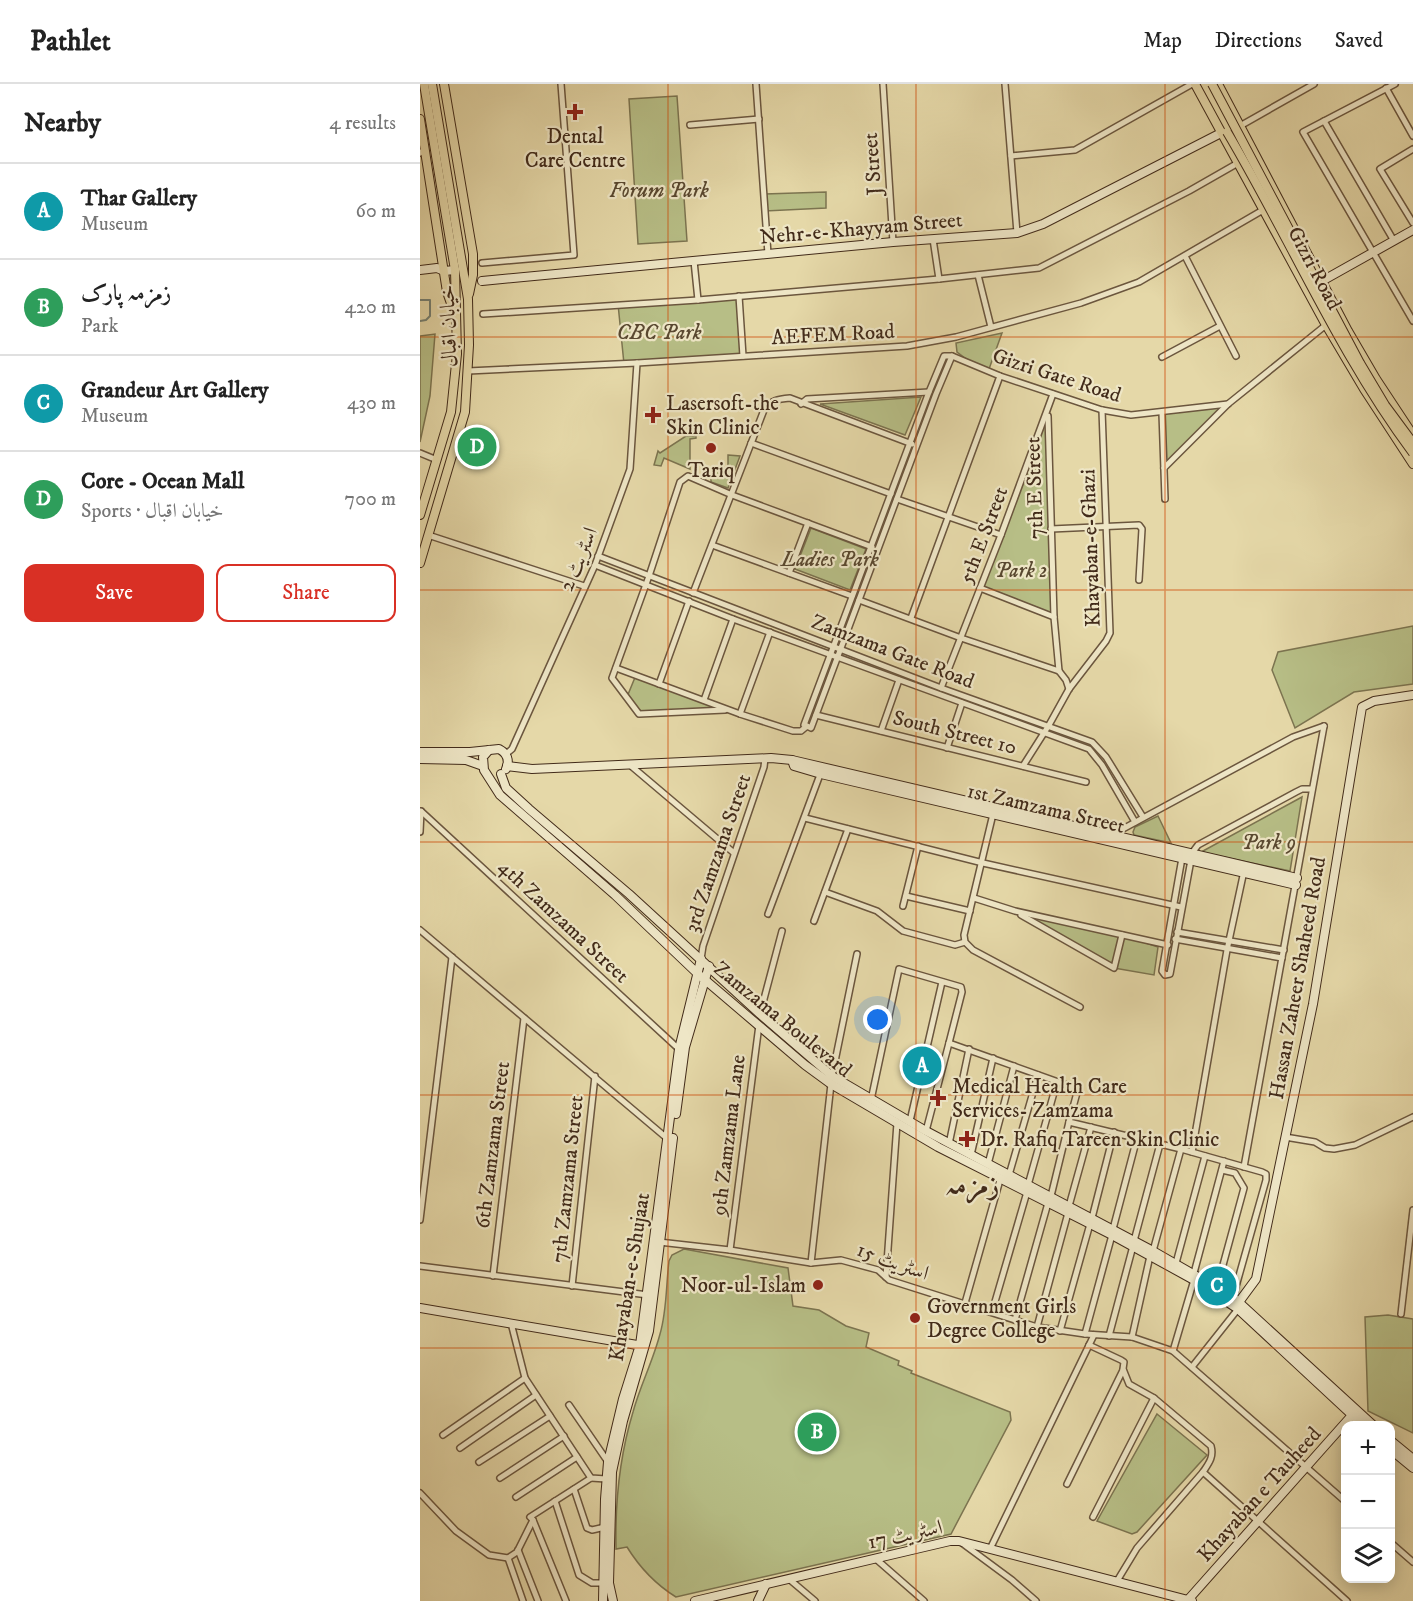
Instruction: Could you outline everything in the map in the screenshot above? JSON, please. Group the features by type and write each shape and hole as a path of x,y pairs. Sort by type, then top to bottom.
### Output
{"main road":[{"name":"خیابان اقبال","path":"420,515 451,412 457,354 455,270 424,84"},
{"name":"خیابان اقبال","path":"420,563 465,412 468,371 468,300 432,84"},
{"path":"446,84 446,96 473,254 468,300"},
{"path":"1197,84 1250,171 1359,373 1387,418 1411,449"},
{"name":"Gizri Road","path":"1197,84 1221,133 1326,325 1364,389 1411,449 1413,464"},
{"path":"1212,84 1360,363 1411,449"},
{"name":"Gizri Road","path":"1218,84 1341,317 1376,379 1413,435"},
{"path":"420,119 447,292 457,317"}],"street":[{"path":"482,263 574,255 561,84"},
{"path":"756,84 768,254"},
{"name":"J Street","path":"883,84 893,242"},
{"path":"1005,84 1017,233"},
{"path":"1011,156 1075,150 1197,84"},
{"path":"1240,126 1314,84"},
{"path":"1395,84 1303,132 1413,321"},
{"path":"1386,88 1413,136"},
{"path":"690,125 759,119"},
{"path":"1324,121 1394,241"},
{"name":"Nehr-e-Khayyam Street","path":"482,281 893,242 1017,233 1043,224 1221,133"},
{"path":"1413,148 1380,169 1413,223"},
{"path":"483,314 698,300 1039,268 1190,191 1238,163"},
{"name":"AEFEM Road","path":"468,371 907,346 956,337 1081,303 1139,282 1263,210"},
{"path":"1322,281 1413,230"},
{"path":"933,239 939,279"},
{"path":"1185,256 1236,356"},
{"path":"694,261 698,300"},
{"path":"420,270 438,268 444,271 455,270"},
{"path":"978,275 991,327"},
{"path":"739,296 743,356"},
{"path":"1164,468 1228,404 1326,325 1341,317"},
{"path":"1162,357 1220,326"},
{"path":"616,668 793,731 801,731 807,726 811,728 916,445 952,356 943,357 928,392 804,725 807,726"},
{"name":"Gizri Gate Road","path":"952,356 1000,376 1102,410 1131,415 1228,404"},
{"name":"اسٹریٹ 2","path":"506,754 512,749 527,718 595,565 630,469 638,363"},
{"path":"911,618 1000,376"},
{"path":"801,404 807,399 928,392 936,394"},
{"name":"5th E Street","path":"941,688 1002,536 1053,394"},
{"path":"693,593 764,410 769,403 790,398 916,445"},
{"name":"Khayaban-e-Ghazi","path":"1023,766 1069,689 1110,633 1102,410"},
{"name":"7th E Street","path":"1048,412 1054,617 1059,671"},
{"path":"1162,413 1165,498"},
{"path":"751,443 891,494"},
{"path":"423,454 437,460"},
{"path":"729,710 639,714 612,678 680,482 688,476 732,495 872,547"},
{"path":"897,499 1002,536"},
{"path":"789,573 808,523"},
{"path":"1051,529 1136,524 1142,529 1139,580"},
{"path":"428,535 584,586"},
{"path":"712,545 852,596"},
{"name":"Zamzama Gate Road","path":"598,556 834,646 840,652 899,680 1092,751 1135,822"},
{"name":"Zamzama Gate Road","path":"595,565 753,626 831,653 840,652 886,666 1096,744 1143,817"},
{"path":"861,574 868,575"},
{"path":"669,594 672,585"},
{"path":"980,588 1054,617"},
{"path":"860,600 961,638 1059,671 1069,689"},
{"path":"659,684 689,601"},
{"path":"753,626 757,616"},
{"path":"704,700 734,619"},
{"path":"740,714 770,632"},
{"path":"883,673 886,666"},
{"path":"881,731 899,680"},
{"name":"Hassan Zaheer Shaheed Road","path":"1237,1303 1256,1279 1314,1004 1362,707 1374,701 1413,695"},
{"path":"947,748 962,703"},
{"name":"South Street 10","path":"816,716 1086,782"},
{"path":"1114,839 1119,831 1143,817 1293,737 1324,726 1244,1167"},
{"path":"420,752 499,749 506,754 507,766 501,774 493,774 466,760 420,759"},
{"path":"483,768 483,757 489,750"},
{"name":"1st Zamzama Street","path":"507,766 532,769 765,758 792,760 794,766 822,770 1297,882"},
{"name":"3rd Zamzama Street","path":"701,959 703,946 764,767 765,758"},
{"path":"630,765 734,853"},
{"name":"Zamzama Boulevard","path":"483,768 500,795 598,880 697,973 759,1025 832,1080 938,1148 1000,1180 1028,1189 1213,1285 1237,1303 1361,1421"},
{"path":"768,914 822,770"},
{"name":"Zamzama Boulevard","path":"501,774 506,788 528,809 629,894 832,1080 1009,1174 1028,1189"},
{"path":"1182,858 1162,970 1165,975 1170,974 1181,907 1192,857 1198,845 1302,789 1311,789"},
{"name":"1st Zamzama Street","path":"952,800 993,814 1028,818"},
{"path":"420,832 421,811"},
{"name":"4th Zamzama Street","path":"421,811 681,1051"},
{"path":"964,942 993,814"},
{"path":"805,818 983,863 1181,907"},
{"path":"814,921 848,829"},
{"name":"1st Zamzama Street","path":"1114,839 1182,858 1192,857"},
{"path":"903,906 918,846"},
{"path":"1192,1152 1227,950 1244,869"},
{"path":"825,892 877,911 903,931 955,945 964,942"},
{"path":"906,896 970,911"},
{"path":"975,898 1015,911 1122,935 1282,958"},
{"path":"1015,911 1114,968 1122,935"},
{"path":"420,930 670,1140"},
{"path":"760,1014 782,931"},
{"path":"1177,932 1284,950"},
{"path":"964,942 993,962 1080,1007"},
{"path":"811,1263 832,1080 857,954"},
{"path":"420,1220 452,957"},
{"name":"Khayaban-e-Shujaat","path":"613,1601 609,1583 612,1472 643,1346 681,1051 701,959"},
{"name":"Khayaban-e-Shujaat","path":"681,1051 709,966"},
{"path":"871,1100 899,969 961,987 963,990 926,1131"},
{"path":"910,1121 942,982"},
{"name":"6th Zamzama Street","path":"493,1276 524,1018"},
{"name":"9th Zamzama Lane","path":"730,1250 759,1025"},
{"path":"949,1043 1078,1089 1015,1320"},
{"path":"949,1144 969,1049"},
{"path":"971,1155 993,1058"},
{"path":"988,1164 1014,1066"},
{"path":"1009,1174 1038,1075"},
{"name":"7th Zamzama Street","path":"572,1286 595,1076"},
{"path":"992,1312 1057,1082"},
{"path":"1286,1137 1315,1142 1325,1149 1334,1149 1354,1144 1413,1117"},
{"path":"1069,1122 1181,1149 1264,1173 1266,1177 1237,1303 1192,1367"},
{"path":"886,1277 897,1123"},
{"path":"1037,1327 1092,1127"},
{"path":"1060,1331 1114,1132"},
{"path":"1085,1334 1137,1138"},
{"path":"1108,1336 1160,1144"},
{"path":"1132,1337 1152,1253 1181,1149"},
{"path":"1176,1263 1205,1156"},
{"path":"1173,1351 1224,1161"},
{"path":"1213,1285 1220,1276 1244,1188 1234,1173 1222,1170"},
{"path":"965,1303 1000,1180"},
{"path":"1401,1314 1413,1210"},
{"name":"Khayaban-e-Shujaat","path":"603,1601 608,1462 623,1399 643,1346 657,1241"},
{"name":"اسٹریٹ 15","path":"657,1241 811,1263 840,1260 878,1270 886,1277 1037,1327 1094,1335 1132,1337 1173,1351 1341,1498"},
{"name":"Zamzama Boulevard","path":"1152,1253 1176,1263 1237,1303"},
{"path":"420,1266 648,1296"},
{"path":"420,1308 643,1346"},
{"path":"511,1323 525,1378 591,1478"},
{"path":"990,1549 1094,1335"},
{"path":"1067,1484 1123,1369 1124,1362 1089,1345"},
{"path":"1117,1581 1137,1548 1211,1461 1211,1446 1154,1398 1129,1384 1123,1369"},
{"path":"443,1435 525,1378"},
{"path":"460,1448 536,1395"},
{"path":"1093,1516 1154,1398"},
{"path":"569,1405 608,1462"},
{"name":"Zamzama Boulevard","path":"1354,1413 1367,1421"},
{"name":"Khayaban e Tauheed","path":"1189,1600 1354,1413"},
{"path":"478,1462 550,1416"},
{"path":"500,1478 564,1436"},
{"path":"1395,1444 1413,1459"},
{"path":"1395,1453 1413,1468"},
{"path":"516,1497 578,1457"},
{"path":"1203,1472 1347,1601"},
{"path":"566,1601 530,1517 591,1478 606,1479"},
{"path":"574,1489 587,1528 592,1530 605,1527"},
{"path":"420,1493 456,1531 489,1555 508,1558 518,1550 533,1520"},
{"path":"555,1501 579,1575 592,1583 602,1583"},
{"name":"اسٹریٹ 17","path":"695,1601 950,1541 959,1541 1189,1600"},
{"path":"959,1541 1012,1580 1036,1601"},
{"path":"1395,1546 1413,1562"},
{"path":"518,1550 538,1601"},
{"path":"508,1558 522,1601"},
{"path":"876,1558 924,1601"},
{"path":"789,1579 815,1601"},
{"path":"758,1601 766,1584"}],"green space":[{"name":"Forum Park","path":"677,96 687,241 638,244 629,99"},
{"path":"826,192 826,208 765,211 765,194"},
{"name":"CBC Park","path":"739,296 743,356 624,364 618,304"},
{"path":"1002,333 989,369 969,361 957,352 956,343"},
{"path":"435,334 430,396 420,442 420,336"},
{"path":"921,397 905,435 820,404"},
{"path":"1228,404 1164,468 1162,413"},
{"name":"Park 2","path":"1048,412 1054,617 980,588"},
{"path":"686,436 696,436 690,439 690,469 664,458 661,466 654,465 658,451 660,453"},
{"path":"728,455 740,456 728,488 711,482 711,468 728,468"},
{"name":"Ladies Park","path":"811,528 866,549 850,590 795,569"},
{"path":"1413,626 1413,684 1354,692 1295,728 1272,670 1278,652"},
{"path":"636,675 729,710 639,714 627,697"},
{"name":"Park 9","path":"1302,797 1290,871 1203,851"},
{"path":"1158,816 1171,843 1134,835 1135,827"},
{"path":"1015,911 1122,935 1158,947 1154,975 1114,968"},
{"path":"684,1249 788,1268 793,1306 819,1310 846,1326 869,1333 866,1347 899,1361 898,1365 912,1371 911,1373 1010,1412 1011,1420 951,1534 676,1597 648,1575 627,1547 616,1549 617,1497 624,1446 662,1325 669,1261 672,1255"},
{"path":"1388,1315 1413,1319 1413,1433 1395,1424 1395,1421 1388,1421 1368,1411 1365,1317"},
{"path":"1157,1414 1207,1455 1137,1532 1132,1534 1097,1521"}],"waterway":[{"path":"420,300 430,300 430,316 420,321"}],"place":[{"name":"Dental Care Centre","path":"575,112"},
{"name":"Lasersoft-the Skin Clinic","path":"653,415"},
{"name":"Core - Ocean Mall","path":"477,447"},
{"name":"Tariq","path":"711,448"},
{"name":"Thar Gallery","path":"922,1066"},
{"name":"Medical Health Care Services- Zamzama","path":"938,1098"},
{"name":"Dr. Rafiq Tareen Skin Clinic","path":"967,1139"},
{"name":"Noor-ul-Islam","path":"818,1285"},
{"name":"Grandeur Art Gallery","path":"1217,1286"},
{"name":"Government Girls Degree College","path":"915,1318"},
{"name":"زمزمہ پارک","path":"817,1432"}],"district":[{"name":"زمزمہ","path":"972,1185"}]}
